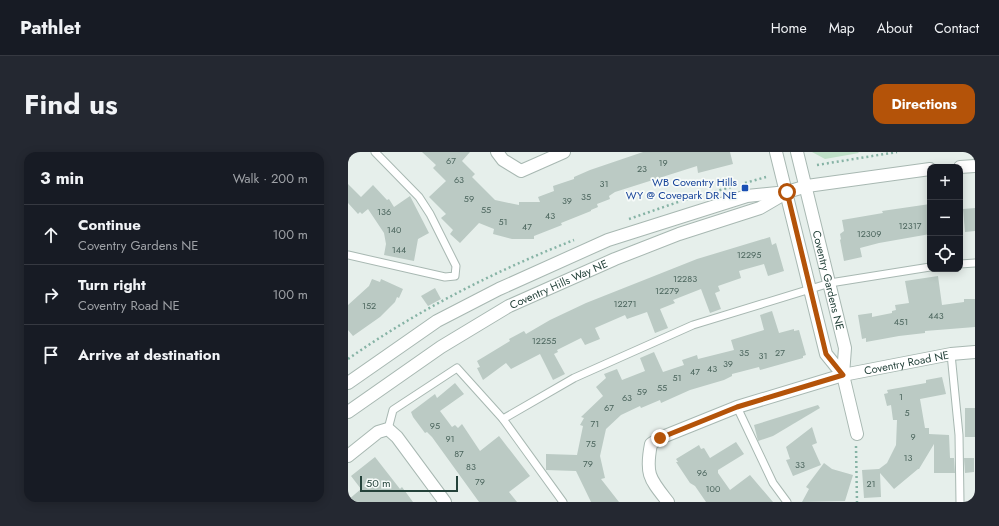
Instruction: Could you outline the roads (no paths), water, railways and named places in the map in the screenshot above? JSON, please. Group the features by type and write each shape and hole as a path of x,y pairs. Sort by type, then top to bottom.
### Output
{"street":[{"path":"497,152 503,160 521,171 564,152"},
{"name":"Coventry Gardens NE","path":"776,152 826,354 843,375"},
{"name":"Coventry Gardens NE","path":"797,152 807,186 845,348 843,375 857,434"},
{"path":"963,167 975,166"},
{"name":"Coventry Hills Way NE","path":"348,383 437,321 499,289 608,240 747,196 787,192 807,186 927,170"},
{"name":"Coventry Hills Way NE","path":"348,412 442,348 509,306 615,259 679,234 760,208 787,192"},
{"name":"Coventry Road NE","path":"668,502 649,477 648,459 651,444 660,438 737,407 843,375 951,354 975,352"},
{"path":"348,456 378,432 388,429 397,437 445,502"}],"lane":[{"path":"348,255 446,277 455,276 456,266 423,202 375,152"},
{"path":"963,264 975,263"},
{"path":"503,419 574,378 693,325 830,283 927,267"},
{"path":"951,354 959,435 960,502"},
{"path":"388,429 393,410 457,368 503,419 563,502"},
{"path":"737,407 773,483 787,502"}],"place":[{"name":"WB Coventry Hills WY @ Covepark DR NE","path":"745,188"}]}
